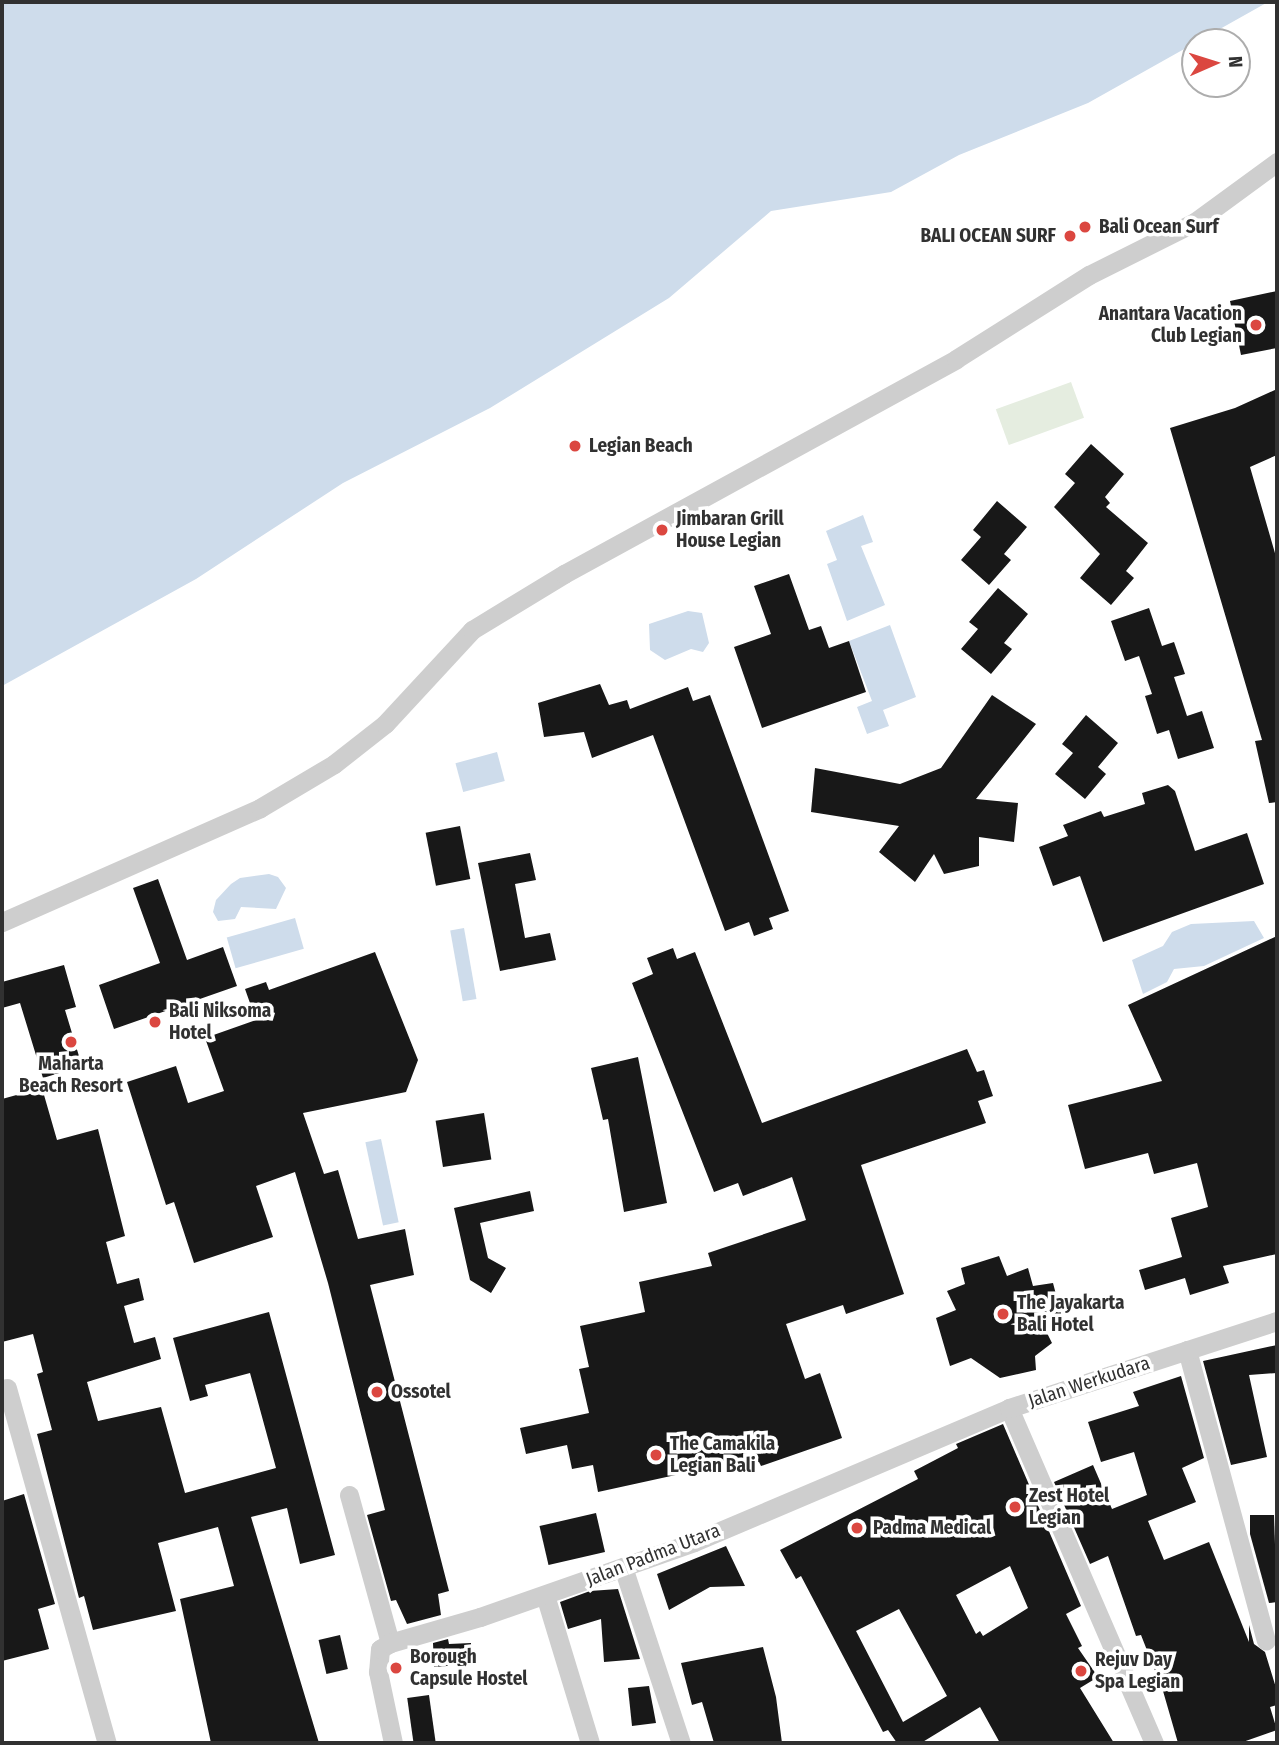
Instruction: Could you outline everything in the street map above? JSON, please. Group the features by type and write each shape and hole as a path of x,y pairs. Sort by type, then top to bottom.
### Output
{"street":[{"path":"2,922 260,808 334,764 385,724 472,630 564,574 956,359 1089,275 1195,222 1277,162"},
{"name":"Jalan Werkudara","path":"1154,1743 1009,1408 1277,1321"},
{"path":"1187,1350 1266,1640"},
{"path":"7,1388 107,1743"},
{"name":"Jalan Padma Utara","path":"385,1646 623,1567 1009,1408"},
{"path":"349,1496 385,1646 378,1672 393,1743"},
{"path":"623,1567 681,1743"},
{"path":"545,1595 590,1743"}],"shaded area":[{"path":"1071,382 1084,418 1009,445 996,409"}],"water":[{"path":"2,2 1268,2 1222,28 1181,28 1181,51 1088,103 959,155 891,192 771,211 669,298 490,408 343,483 196,579 2,686"},
{"path":"863,515 873,542 861,546 885,605 847,621 827,564 837,560 826,531"},
{"path":"688,611 702,613 709,643 703,652 691,649 665,660 650,650 649,624"},
{"path":"890,625 916,697 883,710 889,726 867,734 857,707 872,701 849,641"},
{"path":"497,752 505,781 463,792 455,763"},
{"path":"269,874 278,877 286,888 276,909 241,907 235,919 218,921 213,912 216,900 231,884 240,878"},
{"path":"295,918 304,949 236,968 227,938"},
{"path":"1254,921 1264,938 1204,966 1174,969 1167,982 1143,994 1132,960 1163,946 1172,932 1191,924"},
{"path":"464,928 477,999 463,1001 450,930"},
{"path":"381,1139 399,1222 383,1225 365,1142"}],"building":[{"name":"Anantara Vacation Club Legian","path":"1277,291 1277,348 1241,355 1230,301"},
{"path":"1277,389 1277,455 1250,467 1277,560 1277,802 1269,803 1255,741 1262,740 1170,428 1235,408"},
{"path":"1091,444 1124,474 1105,497 1110,503 1106,507 1148,543 1126,571 1134,578 1111,605 1080,578 1100,554 1054,507 1075,483 1065,474"},
{"path":"997,501 1027,527 1004,554 1011,560 989,585 961,560 981,537 973,530"},
{"path":"789,574 809,630 821,626 829,648 849,641 866,692 762,728 734,647 771,634 754,586"},
{"path":"998,588 1028,614 1004,643 1012,649 991,674 961,649 978,629 969,622"},
{"path":"1149,608 1162,646 1174,642 1185,674 1174,677 1187,716 1202,711 1214,748 1178,759 1169,730 1157,734 1145,696 1152,694 1139,656 1125,661 1111,621"},
{"path":"600,684 609,705 627,700 630,709 688,687 693,701 710,695 789,911 769,918 773,929 754,936 749,922 725,931 653,735 592,758 584,732 544,737 538,703"},
{"path":"992,695 1036,724 976,799 1018,803 1014,842 979,837 979,866 944,874 934,854 915,882 879,852 899,826 811,812 815,768 900,784 941,768"},
{"path":"1086,715 1118,743 1098,767 1106,774 1085,799 1055,774 1073,753 1062,744"},
{"path":"1168,785 1175,791 1195,851 1247,833 1264,884 1103,942 1080,876 1053,886 1039,847 1068,836 1063,825 1101,811 1104,817 1145,804 1142,793"},
{"path":"460,826 470,879 436,886 426,833"},
{"path":"530,853 536,880 515,884 525,938 550,933 556,960 500,971 478,863"},
{"path":"158,879 187,960 223,947 237,986 114,1029 99,985 160,963 133,888"},
{"path":"1277,936 1277,1254 1223,1266 1229,1283 1190,1295 1185,1278 1145,1290 1139,1270 1182,1257 1171,1218 1208,1207 1197,1163 1154,1174 1148,1153 1085,1169 1068,1105 1162,1081 1128,1005"},
{"path":"673,948 677,959 695,952 762,1123 967,1049 977,1072 984,1070 993,1096 978,1101 986,1123 861,1165 904,1294 846,1314 843,1305 786,1324 805,1379 820,1373 842,1438 761,1466 759,1462 704,1474 703,1469 598,1492 593,1465 572,1469 567,1445 526,1454 520,1428 589,1413 579,1369 589,1367 580,1326 645,1312 639,1282 712,1266 708,1253 806,1220 792,1177 743,1196 738,1183 714,1192 632,983 653,974 647,958"},
{"path":"375,952 418,1060 406,1092 303,1113 324,1174 338,1170 358,1239 405,1229 414,1275 370,1285 449,1591 438,1594 441,1615 407,1624 396,1600 391,1601 367,1515 385,1510 328,1283 295,1172 256,1186 273,1237 194,1263 174,1202 166,1205 127,1082 176,1066 188,1103 224,1091 205,1038 256,1020 245,989 266,982 269,990"},
{"path":"64,965 76,1007 65,1010 82,1066 43,1078 20,1003 2,1008 2,982"},
{"path":"638,1057 667,1203 624,1212 608,1119 603,1120 591,1068"},
{"path":"42,1088 57,1140 98,1129 125,1236 106,1242 117,1284 139,1278 144,1300 124,1306 134,1343 155,1337 161,1359 87,1382 98,1421 161,1407 185,1493 276,1468 250,1373 205,1385 208,1396 190,1401 173,1338 269,1312 335,1555 300,1564 287,1508 251,1517 319,1743 211,1743 180,1599 234,1586 218,1527 158,1543 176,1611 93,1630 84,1596 79,1598 37,1434 52,1430 37,1374 43,1372 33,1334 2,1342 2,1099"},
{"path":"484,1113 491,1159 443,1167 436,1121"},
{"path":"530,1191 534,1211 480,1223 488,1258 506,1268 491,1293 470,1280 454,1208"},
{"name":"The Jayakarta Bali Hotel","path":"999,1256 1007,1276 1028,1268 1033,1286 1053,1283 1063,1321 1046,1331 1052,1343 1035,1356 1036,1370 1000,1378 971,1358 950,1366 936,1318 956,1310 947,1291 965,1284 961,1268"},
{"path":"1277,1345 1277,1373 1249,1375 1267,1457 1231,1465 1203,1361"},
{"path":"1181,1376 1204,1458 1182,1468 1196,1502 1148,1521 1164,1560 1209,1542 1249,1642 1249,1625 1254,1644 1265,1652 1277,1691 1277,1705 1270,1707 1277,1730 1240,1743 1178,1743 1163,1691 1141,1635 1136,1636 1108,1556 1090,1564 1054,1482 1093,1465 1112,1509 1147,1495 1134,1452 1101,1462 1088,1422 1139,1406 1133,1392"},
{"path":"1003,1424 1081,1606 1066,1614 1082,1646 1078,1648 1098,1677 1080,1688 1114,1743 1000,1743 980,1707 921,1743 897,1743 888,1730 883,1732 801,1576 796,1579 780,1550 918,1479 914,1471 958,1448 956,1444","holes":["1010,1566 1028,1608 983,1636 980,1631 976,1634 956,1595","899,1609 947,1696 903,1722 856,1631"]},
{"path":"24,1494 55,1604 38,1609 49,1649 2,1661 2,1501"},
{"path":"596,1513 605,1552 548,1565 539,1526"},
{"path":"1250,1515 1274,1515 1277,1602 1269,1603 1250,1534"},
{"path":"726,1546 745,1586 710,1587 669,1610 657,1574"},
{"path":"618,1589 640,1659 604,1662 601,1619 568,1629 560,1602 590,1591"},
{"path":"340,1635 348,1669 326,1674 319,1640"},
{"path":"448,1639 449,1644 471,1643 472,1664 434,1667 433,1643"},
{"path":"763,1647 776,1697 782,1743 714,1743 702,1702 692,1705 681,1663"},
{"path":"649,1686 656,1723 632,1726 628,1688"},
{"path":"429,1695 436,1743 414,1743 407,1698"}],"place":[{"name":"Bali Ocean Surf","path":"1085,227"},
{"name":"BALI OCEAN SURF","path":"1070,236"},
{"name":"Anantara Vacation Club Legian","path":"1256,325"},
{"name":"Legian Beach","path":"575,446"},
{"name":"Jimbaran Grill House Legian","path":"662,530"},
{"name":"Bali Niksoma Hotel","path":"155,1022"},
{"name":"Maharta Beach Resort","path":"71,1042"},
{"name":"The Jayakarta Bali Hotel","path":"1003,1314"},
{"name":"Ossotel","path":"377,1392"},
{"name":"The Camakila Legian Bali","path":"656,1455"},
{"name":"Zest Hotel Legian","path":"1015,1507"},
{"name":"Padma Medical","path":"857,1528"},
{"name":"Borough Capsule Hostel","path":"396,1668"},
{"name":"Rejuv Day Spa Legian","path":"1081,1671"}]}
